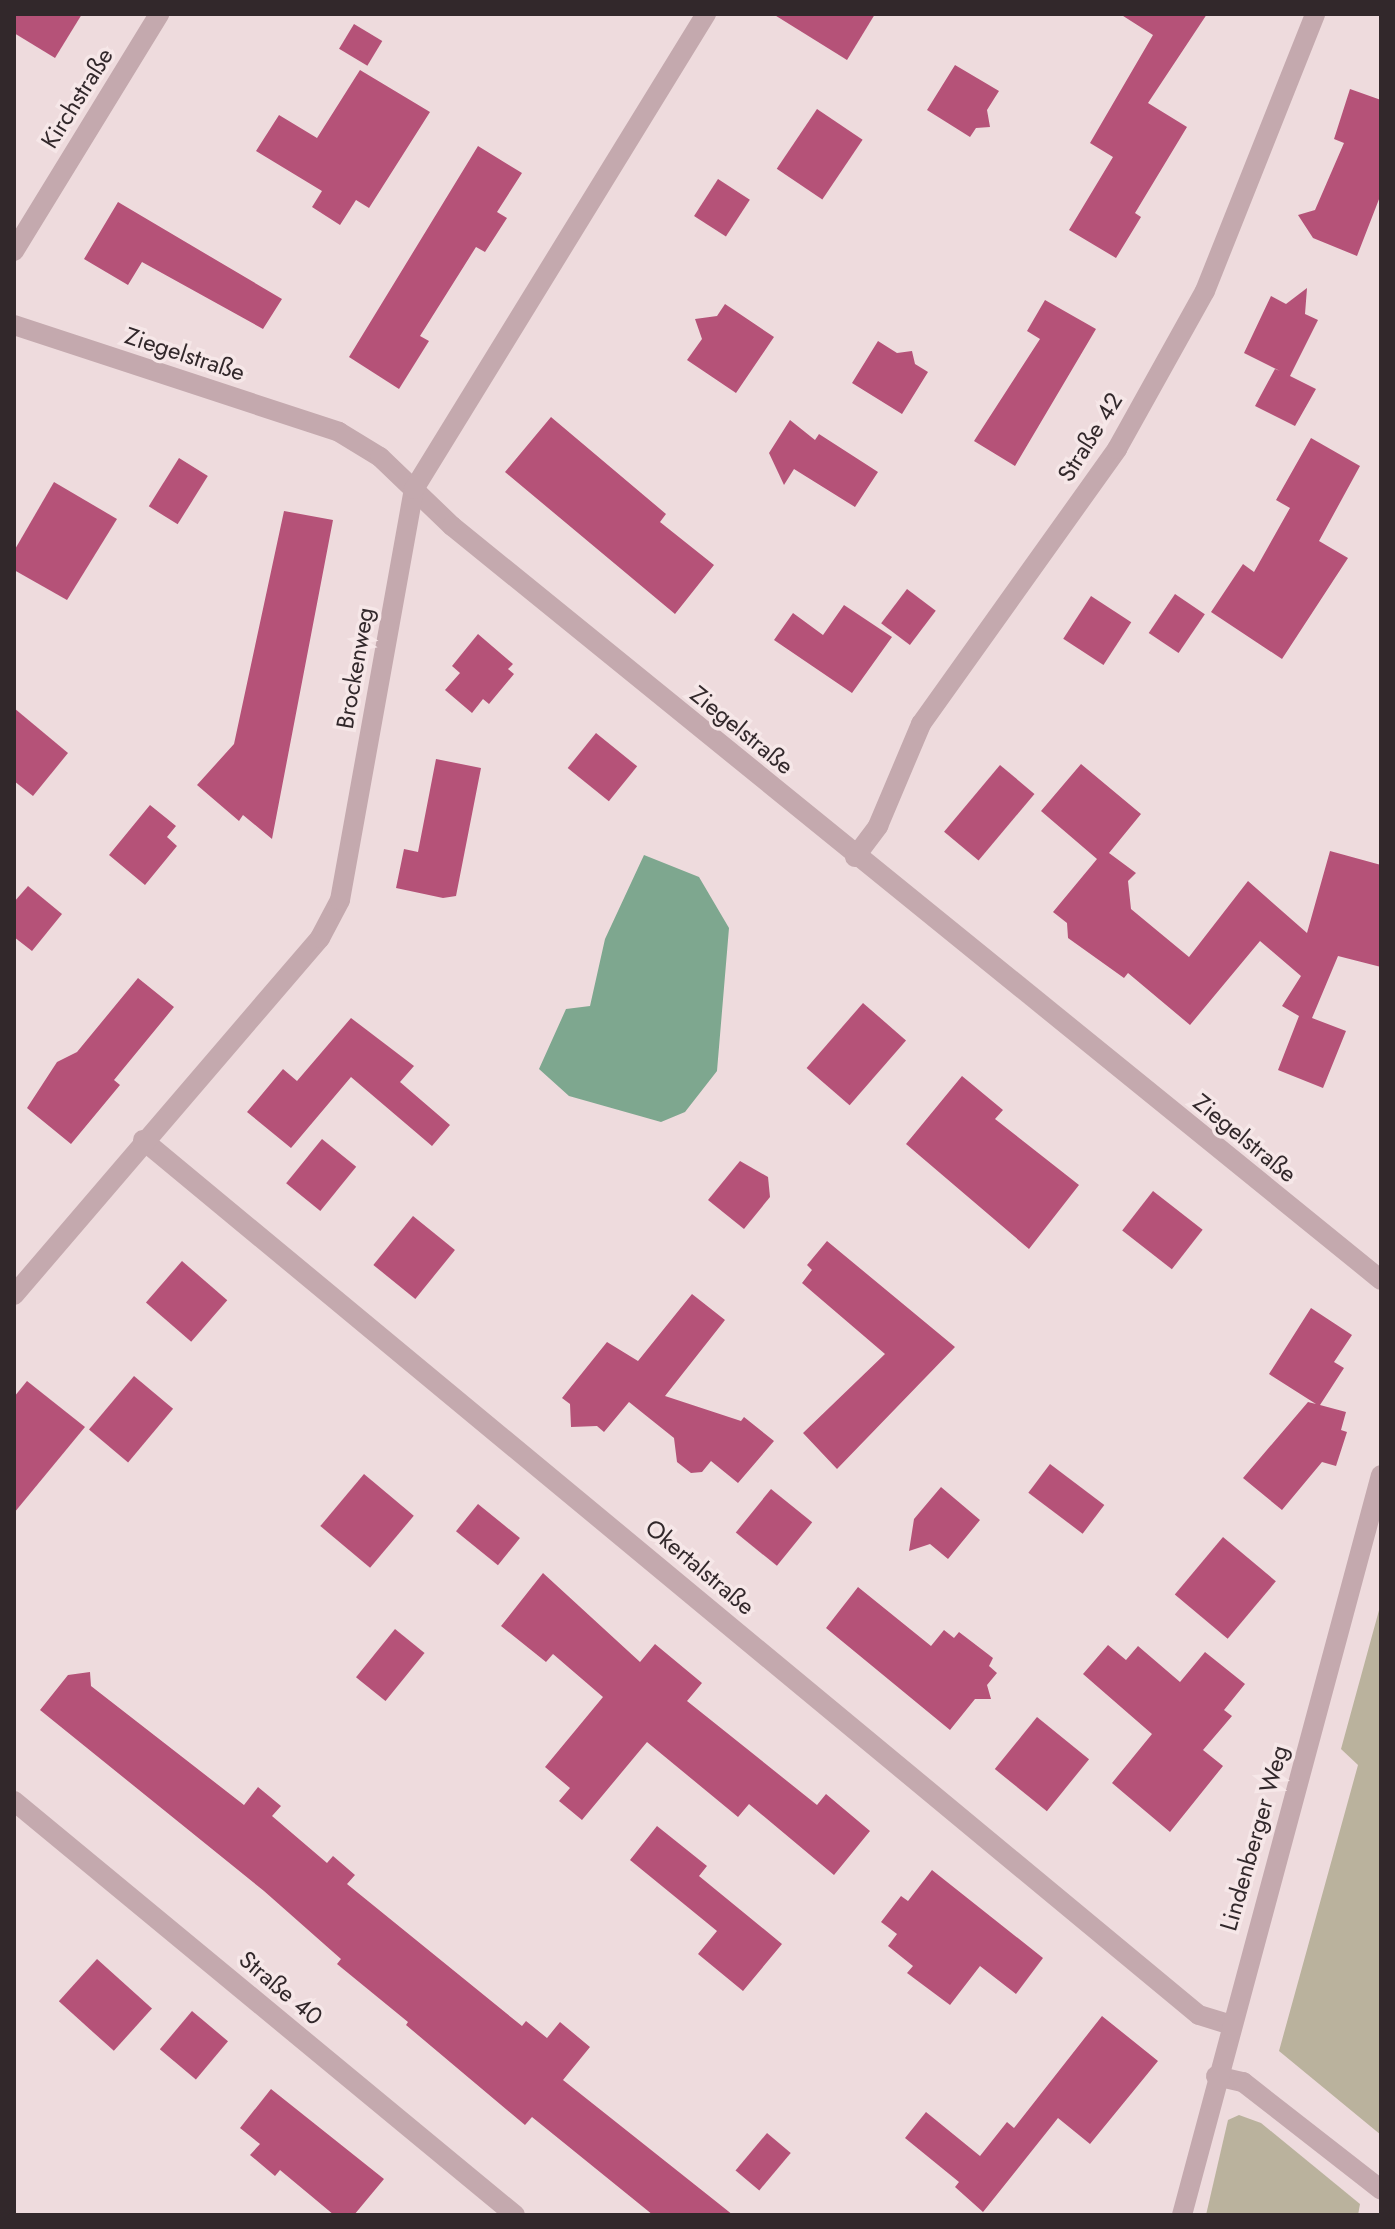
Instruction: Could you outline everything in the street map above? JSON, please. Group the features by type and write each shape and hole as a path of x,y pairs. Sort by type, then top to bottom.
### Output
{"street":[{"name":"Kirchstraße","path":"14,251 159,14"},
{"name":"Brockenweg","path":"14,1295 143,1140 320,938 340,900 414,489 706,14"},
{"name":"Straße 42","path":"855,857 878,826 921,724 1117,449 1205,291 1315,14"},
{"name":"Ziegelstraße","path":"14,325 339,432 380,457 452,526 855,857 1381,1280"},
{"name":"Okertalstraße","path":"143,1140 1199,2015 1229,2024"},
{"name":"Lindenberger Weg","path":"1182,2215 1229,2024 1381,1475"},
{"name":"Straße 40","path":"14,1801 515,2215"},
{"path":"1216,2076 1243,2082 1381,2190"}],"shaded area":[{"path":"644,855 699,877 729,928 717,1071 685,1112 661,1122 569,1096 539,1069 566,1009 590,1006 605,939"},
{"path":"1381,1603 1381,2135 1279,2051 1358,1765 1341,1749"},
{"path":"1239,2115 1261,2123 1360,2204 1358,2215 1206,2215 1228,2120"}],"building":[{"path":"14,14 82,14 55,58 14,33"},
{"path":"773,14 875,14 847,60"},
{"path":"1120,14 1207,14 1148,103 1187,127 1135,213 1141,217 1116,258 1069,230 1113,157 1090,143 1153,35"},
{"path":"354,24 382,41 367,66 339,49"},
{"path":"955,65 999,91 987,110 990,127 976,128 970,137 927,110"},
{"path":"360,70 430,112 369,208 356,200 340,225 312,207 322,191 256,151 279,115 317,138"},
{"path":"1350,89 1381,100 1381,194 1357,256 1313,238 1298,215 1315,210 1344,143 1334,139"},
{"path":"817,109 863,140 822,199 777,169"},
{"path":"478,146 522,173 497,212 507,218 485,252 476,247 420,336 429,341 399,389 349,357"},
{"path":"718,179 750,200 726,237 694,216"},
{"path":"118,202 282,299 263,329 142,262 128,285 84,259"},
{"path":"1307,288 1305,314 1318,320 1290,376 1316,389 1295,426 1255,406 1275,369 1280,371 1244,353 1271,296 1286,304"},
{"path":"1045,300 1096,329 1015,466 974,441 1040,339 1027,331"},
{"path":"725,304 774,337 736,393 687,360 702,339 695,319 717,316"},
{"path":"878,341 897,353 912,351 915,364 928,372 902,414 852,383"},
{"path":"551,417 666,514 660,522 714,565 675,614 505,472"},
{"path":"790,420 815,440 819,434 878,472 855,507 794,469 784,485 769,453"},
{"path":"1311,438 1360,466 1319,541 1348,558 1282,659 1211,612 1243,564 1254,572 1290,508 1276,500"},
{"path":"179,458 208,476 178,524 149,506"},
{"path":"54,482 117,519 67,600 14,570 14,551"},
{"path":"284,511 333,520 272,839 243,815 239,821 197,785 234,744"},
{"path":"907,589 936,611 910,645 881,623"},
{"path":"1175,594 1205,614 1179,653 1149,633"},
{"path":"1091,596 1131,622 1103,665 1063,639"},
{"path":"844,605 892,637 852,693 774,640 793,613 823,635"},
{"path":"478,634 513,664 508,669 514,674 489,704 483,699 472,713 445,690 460,673 452,666"},
{"path":"14,708 68,753 33,796 14,781"},
{"path":"596,733 637,766 609,801 568,768"},
{"path":"436,759 481,768 456,896 443,898 396,888 404,849 418,852"},
{"path":"1081,764 1141,814 1109,853 1136,873 1128,881 1131,909 1189,957 1248,881 1307,933 1330,851 1381,865 1381,967 1338,956 1312,1018 1346,1031 1323,1088 1278,1070 1299,1016 1282,1006 1301,976 1260,941 1190,1025 1128,973 1124,978 1068,938 1067,923 1053,912 1097,859 1041,811"},
{"path":"1000,765 1034,794 979,861 944,832"},
{"path":"150,805 176,826 167,837 177,846 145,885 109,855"},
{"path":"28,886 62,914 32,951 14,937 14,902"},
{"path":"138,978 174,1007 114,1080 120,1085 71,1144 27,1108 57,1062 77,1052"},
{"path":"863,1003 906,1040 850,1105 807,1068"},
{"path":"351,1018 414,1066 400,1082 450,1125 432,1146 351,1077 291,1148 247,1112 283,1069 297,1081"},
{"path":"962,1076 1003,1110 995,1119 1079,1185 1029,1249 906,1144"},
{"path":"322,1139 356,1167 320,1211 286,1183"},
{"path":"740,1161 768,1177 770,1197 744,1229 708,1200"},
{"path":"1153,1191 1203,1230 1172,1269 1122,1230"},
{"path":"413,1216 455,1250 415,1299 373,1265"},
{"path":"827,1241 955,1347 837,1469 803,1433 885,1354 802,1283 812,1270 807,1265"},
{"path":"182,1261 227,1300 191,1342 146,1303"},
{"path":"692,1294 725,1320 665,1396 741,1421 744,1417 774,1441 738,1483 711,1461 702,1472 691,1473 677,1462 674,1438 629,1402 604,1432 597,1426 571,1427 570,1404 562,1398 607,1342 638,1361"},
{"path":"1311,1308 1352,1335 1334,1362 1344,1368 1320,1405 1346,1412 1341,1430 1347,1432 1336,1466 1322,1462 1282,1510 1243,1478 1308,1402 1316,1404 1269,1374"},
{"path":"134,1376 173,1409 128,1462 89,1430"},
{"path":"27,1381 85,1427 14,1513 14,1397"},
{"path":"1050,1464 1104,1505 1083,1534 1028,1493"},
{"path":"364,1474 414,1516 370,1568 320,1526"},
{"path":"941,1487 980,1520 948,1559 930,1544 909,1551 914,1519"},
{"path":"771,1489 812,1522 777,1566 736,1533"},
{"path":"478,1504 520,1538 498,1565 456,1531"},
{"path":"1223,1537 1276,1581 1228,1639 1175,1594"},
{"path":"543,1573 640,1662 655,1644 702,1683 687,1701 817,1805 826,1794 870,1831 834,1875 749,1804 738,1817 647,1742 582,1820 559,1801 570,1788 545,1767 603,1697 553,1654 546,1662 501,1626"},
{"path":"858,1587 931,1646 944,1630 954,1638 959,1632 993,1658 989,1666 997,1673 987,1685 991,1699 975,1699 950,1730 826,1628"},
{"path":"395,1629 425,1653 386,1701 356,1677"},
{"path":"1108,1645 1126,1660 1138,1646 1180,1682 1205,1652 1245,1684 1224,1710 1232,1716 1203,1750 1223,1766 1170,1832 1112,1783 1152,1734 1083,1674"},
{"path":"90,1672 91,1686 244,1805 258,1787 281,1806 272,1816 327,1863 333,1856 355,1875 347,1884 522,2026 526,2021 547,2038 560,2022 590,2047 563,2080 733,2215 653,2215 532,2117 525,2125 406,2025 408,2022 337,1964 341,1959 264,1891 40,1710 68,1675"},
{"path":"1037,1717 1089,1759 1047,1811 995,1769"},
{"path":"657,1826 707,1866 699,1876 782,1944 743,1991 698,1954 717,1931 630,1860"},
{"path":"932,1870 1043,1958 1016,1994 980,1966 950,2005 907,1973 913,1966 888,1946 897,1934 881,1922 901,1896 908,1901"},
{"path":"97,1959 152,2009 114,2051 59,2001"},
{"path":"192,2011 228,2041 196,2080 160,2049"},
{"path":"1102,2016 1158,2061 1090,2144 1058,2118 983,2212 955,2187 959,2182 905,2138 926,2112 980,2156 1007,2122 1014,2128"},
{"path":"271,2089 384,2179 354,2215 334,2215 280,2170 275,2176 250,2155 260,2144 240,2128"},
{"path":"767,2133 791,2153 759,2190 736,2171"}]}
